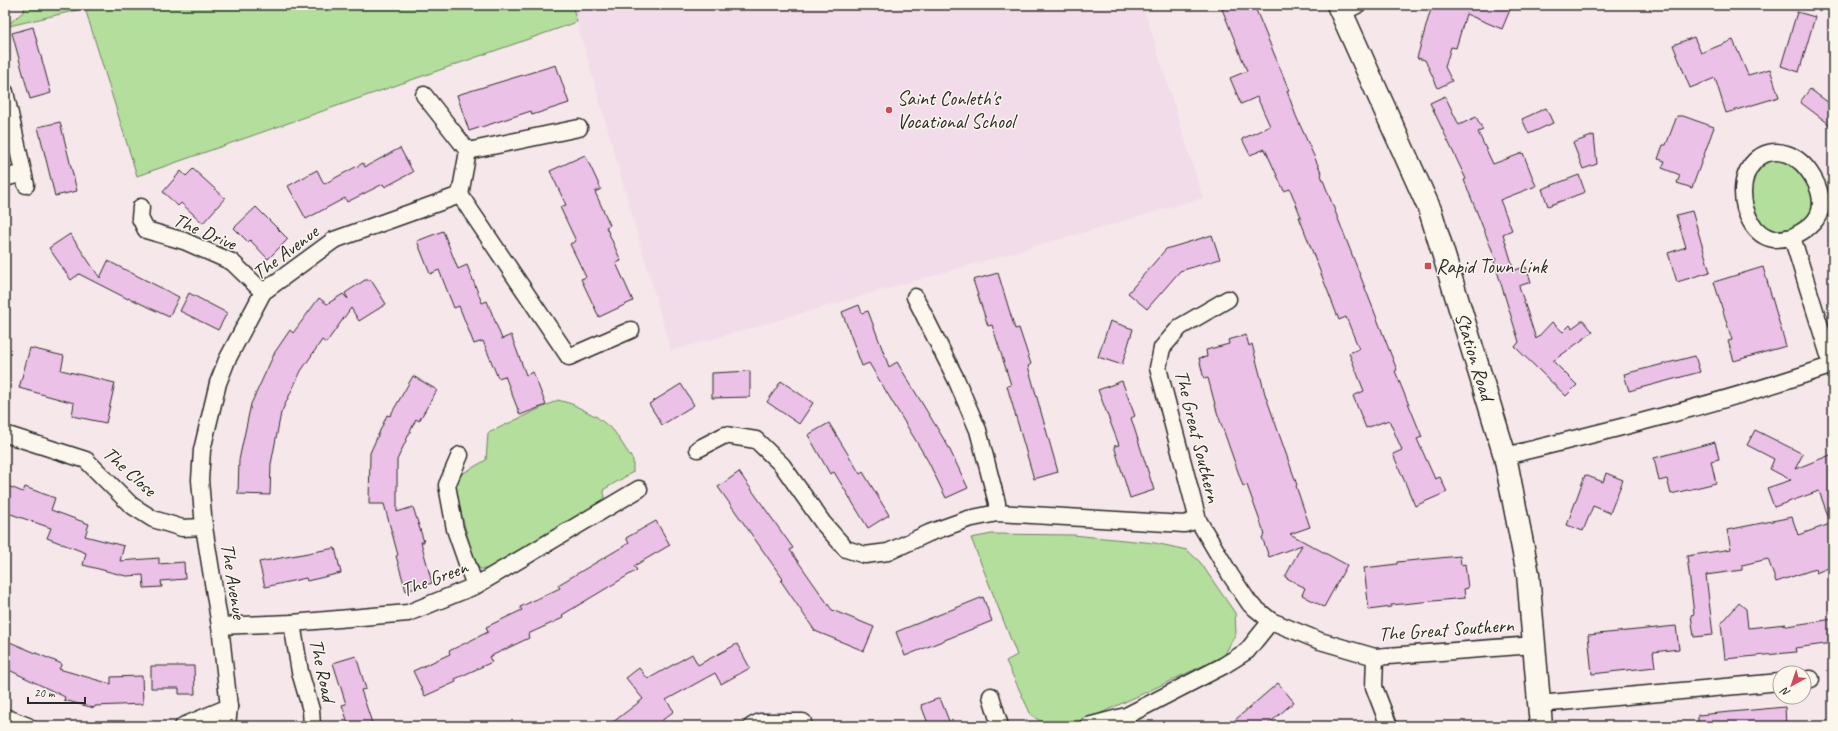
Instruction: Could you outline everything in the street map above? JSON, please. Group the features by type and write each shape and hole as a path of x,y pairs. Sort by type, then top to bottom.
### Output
{"main road":[{"name":"Station Road","path":"1346,8 1430,210 1505,456 1528,574 1541,726"}],"street":[{"path":"5,92 25,179 5,178"},
{"path":"424,95 468,151 460,195 569,357 630,330"},
{"path":"468,151 579,128"},
{"path":"1776,152 1787,154 1796,159 1808,170 1815,183 1820,199 1820,211 1813,223 1805,230 1792,237 1774,239 1764,235 1754,227 1743,200 1743,184 1745,178 1755,159 1766,154 1776,152"},
{"name":"The Avenue","path":"227,726 229,707 220,626 204,527 200,480 202,450 218,383 227,360 263,292 334,240 460,195"},
{"name":"The Drive","path":"141,207 140,218 146,230 184,241 232,262 263,292"},
{"path":"1505,456 1665,417 1732,398 1832,365 1792,237"},
{"path":"915,298 956,379 978,430 997,503 998,513"},
{"name":"The Great Southern","path":"1228,299 1180,327 1162,348 1158,368 1198,520 1231,576 1250,604 1271,622 1320,641 1375,657 1533,645"},
{"name":"The Close","path":"5,434 86,460 131,505 153,519 182,528 204,527"},
{"name":"The Great Southern","path":"698,449 725,434 756,440 782,465 824,524 846,548 865,555 888,552 929,533 968,519 998,513 1184,524 1198,520"},
{"path":"460,455 447,485 455,529 475,586"},
{"name":"The Green","path":"220,626 292,623 408,613 475,586 639,489"},
{"path":"1088,726 1126,716 1223,666 1247,651 1271,622"},
{"name":"The Road","path":"292,623 300,672 311,710 312,726"},
{"path":"1375,657 1374,686 1389,726"},
{"path":"1539,704 1772,683"},
{"path":"991,696 1000,726"},
{"path":"183,726 229,707"},
{"path":"5,717 28,726"},
{"path":"752,726 760,722 803,722"}],"shaded area":[{"name":"Saint Conleth's Vocational School","path":"572,5 1143,5 1203,198 671,351"}],"green space":[{"path":"26,5 80,5 82,9 5,27 23,12"},
{"path":"84,5 572,5 577,22 137,176"},
{"path":"1772,157 1793,164 1808,182 1811,192 1813,201 1807,219 1801,225 1792,230 1776,232 1762,228 1748,202 1754,169"},
{"path":"558,400 572,404 597,417 614,431 633,460 633,472 603,490 605,496 601,503 491,569 480,569 474,560 455,491 458,476 486,460 488,433"},
{"path":"992,534 1073,535 1155,543 1187,550 1200,562 1235,613 1236,633 1224,656 1088,719 1048,726 1031,715 1006,661 1017,655 971,538"}],"building":[{"path":"1232,5 1254,5 1289,90 1287,91 1296,116 1322,174 1321,175 1397,370 1395,371 1422,437 1417,439 1435,479 1440,477 1447,492 1415,506 1393,454 1402,450 1389,420 1366,428 1353,396 1364,391 1349,353 1359,349 1346,317 1339,320 1299,217 1301,217 1290,189 1284,191 1265,149 1250,155 1242,139 1270,126 1257,97 1241,104 1230,78 1247,71 1222,9"},
{"path":"1432,5 1512,5 1502,29 1466,14 1456,48 1451,47 1445,67 1452,81 1438,88 1425,60 1417,58"},
{"path":"1797,12 1815,17 1799,72 1781,66"},
{"path":"33,27 51,93 30,99 12,33"},
{"path":"1694,37 1701,53 1733,40 1748,75 1770,69 1779,97 1726,113 1715,78 1690,88 1673,45"},
{"path":"556,65 569,103 532,115 531,111 469,131 457,95"},
{"path":"1810,89 1833,106 1833,127 1800,102"},
{"path":"1445,96 1459,125 1476,117 1483,130 1478,132 1493,164 1523,153 1536,186 1500,200 1512,230 1503,234 1514,270 1526,267 1531,282 1519,286 1536,339 1552,322 1563,332 1570,325 1572,328 1583,320 1593,332 1553,361 1577,385 1566,396 1515,347 1519,342 1494,261 1496,260 1464,180 1466,179 1430,103"},
{"path":"1546,108 1553,123 1529,134 1522,119"},
{"path":"1677,116 1683,116 1714,127 1692,188 1677,183 1680,175 1662,168 1665,161 1658,159 1663,145 1666,145"},
{"path":"60,122 77,191 55,196 38,127"},
{"path":"1594,135 1597,164 1583,169 1573,143"},
{"path":"400,148 413,172 385,187 383,184 347,202 345,198 306,219 288,186 317,170 324,184 363,163 365,167"},
{"path":"585,155 601,189 595,192 610,225 606,227 621,261 616,263 633,301 599,317 581,279 586,277 570,244 576,241 560,207 566,205 550,171"},
{"path":"193,169 225,198 203,223 181,203 178,206 163,192 181,171 186,176"},
{"path":"1579,175 1585,192 1548,206 1542,189"},
{"path":"256,207 288,239 268,259 250,240 248,242 234,228"},
{"path":"1692,211 1710,272 1677,282 1668,253 1686,247 1676,215"},
{"path":"443,231 458,269 467,265 482,303 487,301 502,339 511,335 526,375 533,372 546,405 520,415 505,376 498,378 483,341 474,344 459,306 454,308 439,270 430,274 417,241"},
{"path":"70,234 100,278 108,261 179,297 169,317 129,298 128,299 79,274 71,280 49,248"},
{"path":"1212,235 1220,259 1180,271 1147,309 1128,293 1166,249"},
{"path":"1763,267 1786,346 1734,361 1728,341 1732,340 1714,282"},
{"path":"998,273 1015,329 1019,328 1031,364 1028,366 1058,472 1034,479 1007,386 1011,385 992,325 988,326 973,280"},
{"path":"365,280 371,280 386,304 359,321 351,308 326,343 322,340 301,371 281,413 271,464 270,495 238,494 239,460 251,404 275,352 290,330 293,333 319,298 327,304 343,294 348,299 345,293"},
{"path":"189,293 227,313 218,330 180,311"},
{"path":"859,305 862,313 868,311 889,367 897,362 948,446 968,488 946,498 928,461 869,363 862,366 842,312"},
{"path":"1110,321 1133,329 1122,365 1098,357"},
{"path":"1246,335 1249,346 1252,344 1265,394 1310,527 1290,534 1347,565 1324,607 1302,595 1305,588 1285,577 1302,545 1269,557 1262,537 1265,535 1247,485 1243,486 1217,412 1208,378 1204,379 1199,358 1207,357 1206,350 1229,344 1228,340"},
{"path":"30,348 64,356 61,370 115,383 106,423 72,416 74,403 19,388"},
{"path":"1695,356 1700,372 1629,391 1624,374"},
{"path":"750,371 750,397 712,398 712,373"},
{"path":"413,376 437,390 419,421 416,419 397,460 397,512 413,507 424,542 421,542 432,583 406,591 384,504 369,504 370,453 387,415 390,416"},
{"path":"781,381 813,403 799,424 767,402"},
{"path":"1122,381 1135,416 1131,418 1154,490 1130,498 1114,446 1119,445 1098,390"},
{"path":"681,384 694,405 662,425 649,404"},
{"path":"829,423 860,474 863,472 889,515 868,528 834,472 830,474 808,435"},
{"path":"1755,430 1803,454 1795,469 1833,454 1833,524 1831,524 1819,491 1774,507 1767,488 1791,480 1770,469 1774,459 1747,445"},
{"path":"1715,442 1719,459 1711,461 1716,483 1671,494 1667,479 1659,481 1654,458"},
{"path":"739,472 793,548 790,550 832,610 874,627 864,651 815,631 781,581 783,579 718,487"},
{"path":"1606,473 1623,480 1610,513 1593,506 1583,531 1567,525 1585,475 1603,482"},
{"path":"5,485 23,492 25,487 55,498 51,510 89,524 85,536 124,546 120,561 159,558 159,564 184,562 185,579 161,581 162,587 144,588 143,575 126,576 83,565 86,553 47,538 51,528 5,512"},
{"path":"1792,517 1798,535 1830,524 1833,533 1833,566 1816,573 1815,569 1776,582 1768,559 1742,565 1742,570 1706,575 1713,635 1694,637 1691,615 1694,614 1687,556 1731,549 1727,530"},
{"path":"656,521 670,545 634,566 637,570 562,615 563,618 528,634 529,638 489,657 492,662 455,679 456,682 425,696 413,671 450,654 449,651 488,632 486,627 522,610 520,607 560,588 558,585 629,543 626,538"},
{"path":"335,548 341,573 307,581 306,578 265,587 259,562"},
{"path":"1460,556 1461,565 1465,564 1468,588 1464,589 1465,598 1391,605 1391,607 1369,610 1364,568 1397,564 1397,562"},
{"path":"983,597 992,621 905,656 896,632"},
{"path":"1739,603 1746,609 1748,628 1786,624 1787,626 1833,619 1833,643 1795,648 1796,652 1725,659 1721,624"},
{"path":"1676,626 1679,649 1653,652 1655,667 1592,674 1588,635"},
{"path":"5,640 62,664 59,669 111,684 111,677 142,676 143,704 95,706 94,708 64,700 65,697 5,668"},
{"path":"737,644 750,668 721,684 715,673 666,700 674,711 655,726 608,726 643,699 626,678 639,668 648,679 692,654 698,665"},
{"path":"356,656 366,689 361,690 373,726 349,726 342,705 346,704 333,663"},
{"path":"151,666 194,666 195,694 179,694 179,688 151,688"},
{"path":"1278,683 1294,702 1266,726 1228,726"},
{"path":"940,698 951,726 929,726 921,705"},
{"path":"1785,707 1786,726 1698,726 1698,715"}],"place":[{"name":"Saint Conleth's Vocational School","path":"889,110"},
{"name":"Rapid Town Link","path":"1428,266"}]}
